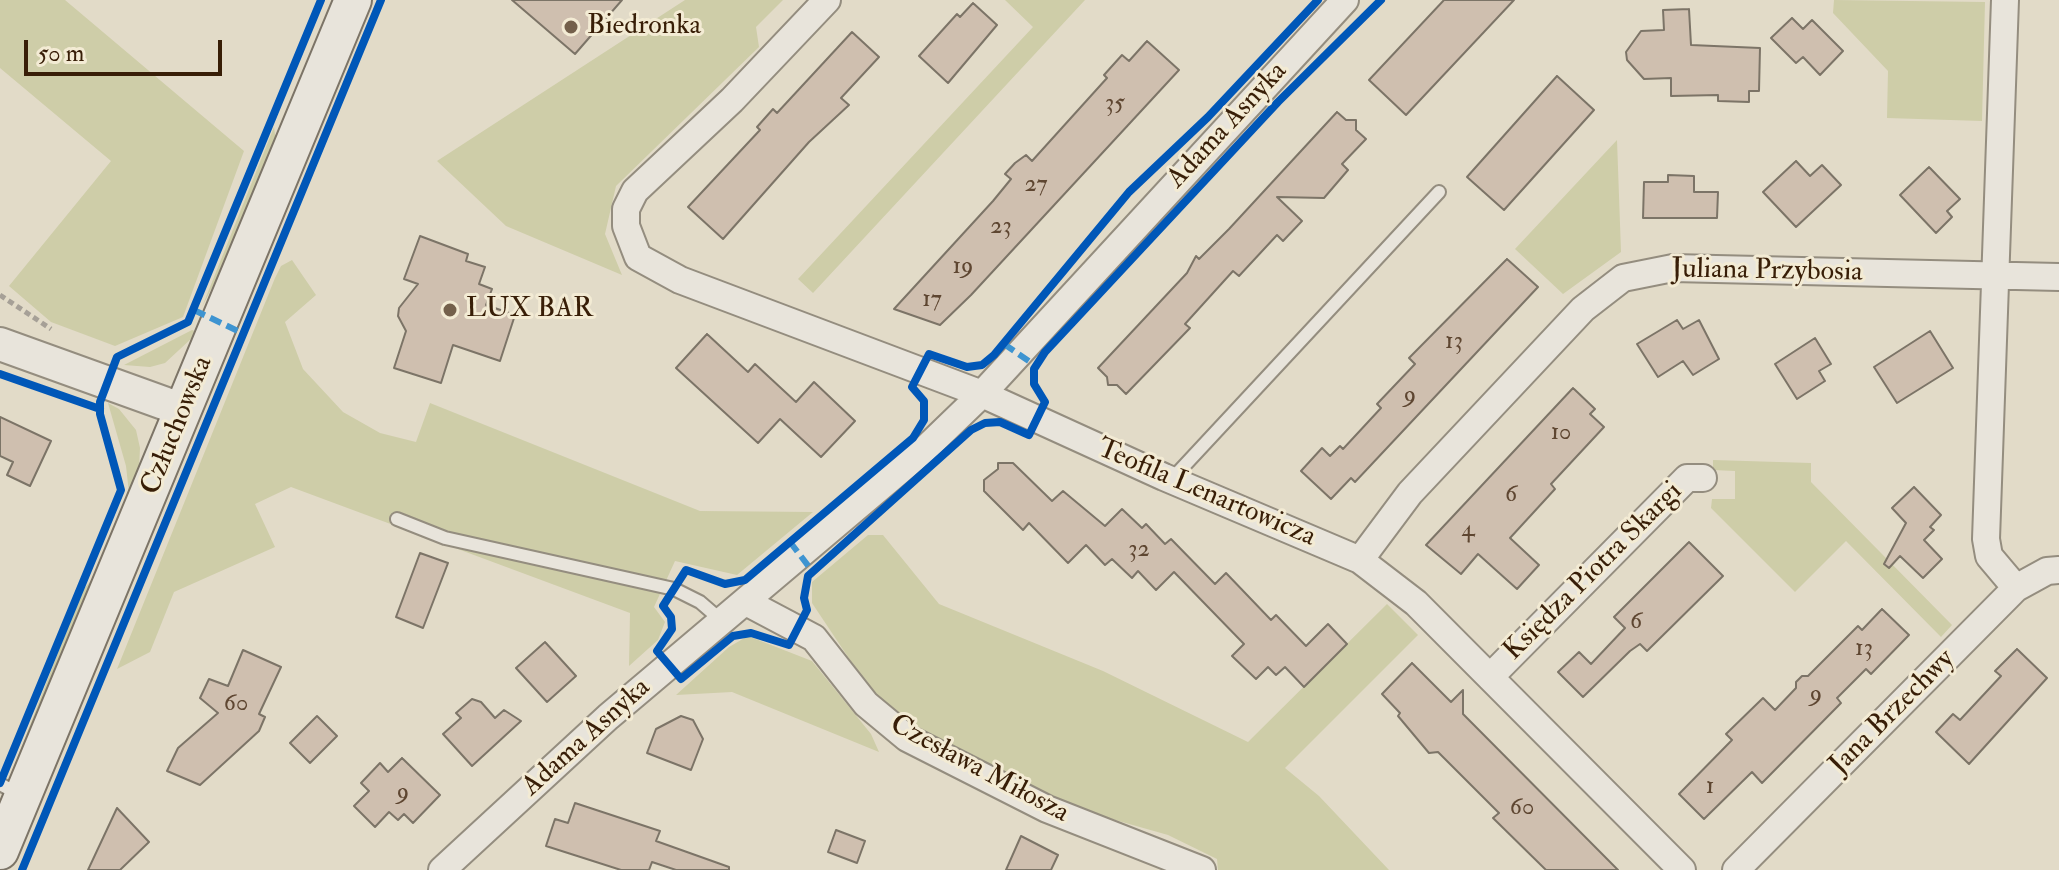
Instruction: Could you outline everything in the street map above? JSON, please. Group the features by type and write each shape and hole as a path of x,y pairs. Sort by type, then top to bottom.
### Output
{"main road":[{"name":"Człuchowska","path":"0,851 12,790 183,410 353,0"}],"street":[{"name":"Teofila Lenartowicza","path":"827,0 732,100 635,191 626,209 626,226 638,257 680,280 982,394 1171,480 1360,560 1416,603 1682,870"},
{"name":"Adama Asnyka","path":"459,864 608,717 916,458 982,394 1345,0"},
{"path":"2005,0 1986,539 1989,556 2016,588"},
{"name":"Juliana Przybosia","path":"1360,560 1410,493 1583,309 1623,278 1673,268 2059,277"},
{"path":"0,344 183,410"},
{"name":"Księdza Piotra Skargi","path":"1490,677 1687,478 1703,478"},
{"name":"Jana Brzechwy","path":"1736,870 2016,588 2031,578 2059,570"},
{"name":"Czesława Miłosza","path":"746,602 814,638 866,704 907,738 1047,809 1202,870"}],"lane":[{"path":"1171,480 1439,192"},
{"path":"397,519 445,538 674,589 700,602 723,622"}],"path":[{"path":"0,295 60,336"}],"green space":[{"path":"0,0 65,0 244,151 183,317 115,346 51,322 9,286 111,161 0,68"},
{"path":"685,0 783,0 756,27 759,47 616,186 605,234 622,275 506,226 437,161"},
{"path":"1005,0 1085,0 813,293 798,279 1033,27"},
{"path":"1834,0 1985,2 1982,121 1887,118 1888,71 1833,13"},
{"path":"274,127 276,142 235,243 202,307"},
{"path":"1617,140 1621,252 1563,294 1515,249"},
{"path":"292,260 316,295 285,322 303,369 343,412 380,433 416,442 430,403 700,511 813,512 737,575 675,561 654,607 665,622 658,640 629,666 630,613 291,487 255,504 275,547 174,592 150,652 117,669 275,278 281,266"},
{"path":"195,331 192,338 165,363 150,367 124,365"},
{"path":"108,403 119,409 136,430 140,448 139,468 129,493 126,466"},
{"path":"1713,460 1811,463 1811,482 1952,625 1941,637 1846,541 1795,592 1711,508 1712,499 1735,499 1735,471 1713,470"},
{"path":"868,535 883,535 939,604 1103,671 1248,742 1387,604 1418,635 1285,768 1319,796 1389,870 1218,870 1217,859 1168,835 1094,814 1016,781 917,726 874,696 812,603 812,582"},
{"path":"95,576 17,771 11,774 82,591"},
{"path":"748,636 812,661 871,734 879,752 732,692 676,695 729,647"}],"building":[{"name":"Biedronka","path":"512,0 622,0 575,54"},
{"path":"1444,0 1514,0 1406,115 1369,80"},
{"path":"973,3 997,25 948,83 919,56 957,14 960,17"},
{"path":"1689,9 1691,45 1760,48 1759,91 1749,91 1749,102 1718,101 1718,95 1671,96 1671,78 1644,79 1627,60 1626,52 1641,31 1664,30 1663,10"},
{"path":"1792,18 1803,29 1812,20 1843,51 1820,75 1803,57 1796,63 1771,38"},
{"path":"852,32 879,57 841,98 849,105 809,142 723,239 688,207 760,130 757,127 773,109 777,113"},
{"path":"1147,41 1179,70 971,295 940,325 894,309 993,201 1011,179 1005,174 1015,163 1026,155 1032,161 1107,78 1104,75 1122,55 1129,61"},
{"path":"1557,76 1594,110 1504,210 1467,177"},
{"path":"1337,112 1346,120 1356,120 1356,130 1366,139 1342,164 1348,170 1324,198 1277,197 1302,221 1283,241 1277,235 1239,276 1233,271 1185,324 1190,328 1126,394 1117,385 1108,385 1107,377 1098,368 1187,273 1196,256 1199,259 1229,229"},
{"path":"1796,161 1810,176 1822,165 1841,185 1796,227 1763,192"},
{"path":"1929,167 1960,199 1947,211 1952,217 1936,233 1900,195"},
{"path":"1668,175 1694,176 1694,192 1718,192 1717,218 1643,218 1644,182 1668,182"},
{"name":"LUX BAR","path":"420,236 468,254 466,261 485,267 479,284 492,289 486,305 515,315 500,361 453,345 441,383 394,368 406,331 398,316 399,308 418,284 404,279"},
{"path":"1507,259 1538,287 1355,482 1351,478 1331,499 1301,471 1322,448 1330,456 1340,446 1343,449 1381,408 1377,404 1415,364 1409,358"},
{"path":"1677,320 1683,329 1699,320 1719,359 1693,375 1683,361 1658,377 1637,344"},
{"path":"1930,331 1953,368 1897,403 1874,367"},
{"path":"707,334 748,372 755,364 796,402 814,382 855,421 821,457 780,419 758,443 676,368"},
{"path":"1815,338 1831,364 1819,371 1825,381 1797,399 1775,364"},
{"path":"1573,388 1595,409 1590,414 1604,427 1551,484 1555,489 1510,538 1539,565 1517,589 1478,554 1461,574 1426,545"},
{"path":"0,417 51,441 30,486 7,475 13,462 0,456"},
{"path":"998,463 1013,463 1052,501 1063,491 1105,526 1122,509 1142,528 1146,524 1165,544 1171,539 1215,584 1226,573 1271,620 1276,615 1306,646 1328,624 1347,644 1304,687 1285,667 1276,675 1268,667 1256,679 1232,656 1244,644 1174,572 1156,590 1138,571 1132,578 1112,559 1105,565 1086,545 1068,563 1029,523 1023,530 984,491 984,480 998,469"},
{"path":"1914,487 1941,515 1930,527 1934,530 1924,540 1942,559 1923,578 1900,556 1889,568 1884,564 1906,523 1892,508"},
{"path":"1689,542 1723,576 1647,651 1640,644 1630,651 1583,697 1558,672 1579,652 1591,664 1625,628 1614,617"},
{"path":"420,553 448,563 423,628 396,617"},
{"path":"1882,609 1909,635 1871,674 1866,669 1837,698 1841,703 1762,783 1752,772 1704,819 1679,794 1732,740 1726,734 1763,698 1775,710 1796,688 1796,682 1802,676 1808,676 1858,626 1862,630"},
{"path":"545,642 576,676 547,702 516,668"},
{"path":"2017,649 2047,678 1969,764 1936,732 1953,714 1960,720 2001,676 1995,671"},
{"path":"243,650 281,667 259,714 265,717 259,731 200,785 167,771 178,748 218,713 200,698 209,679 228,686"},
{"path":"1412,663 1451,702 1463,690 1463,714 1618,870 1546,870 1493,818 1499,813 1438,752 1429,753 1382,694"},
{"path":"472,699 481,702 495,718 504,710 521,721 472,766 443,734 461,718 456,713"},
{"path":"317,716 337,736 310,763 290,743"},
{"path":"681,716 693,720 703,739 691,770 647,753 656,729"},
{"path":"402,758 440,795 413,823 404,814 398,820 389,812 375,827 354,806 369,791 361,783 380,763 388,772"},
{"path":"575,803 660,831 656,841 729,867 729,870 676,870 652,862 649,870 621,870 546,846 555,819 568,823"},
{"path":"117,808 149,842 120,870 88,870"},
{"path":"836,830 865,841 857,863 828,852"},
{"path":"1021,836 1058,855 1051,870 1006,870"}],"marked path":[{"path":"194,310 242,333"},
{"path":"1004,344 1036,366"},
{"path":"790,542 813,572"}],"cycle path":[{"path":"0,783 121,490 100,414 100,402 117,357 188,322 321,0"},
{"path":"22,870 381,0"},
{"path":"1318,0 1208,117 1129,192 994,355 982,365 967,367 929,354 912,387 924,401 924,420 913,438 745,580 725,584 686,570 663,606 671,617 672,629 657,651 681,679 733,636 751,633 789,645 807,610 804,598 808,576 971,430 985,423 1000,422 1029,435 1045,402 1034,384 1034,369 1045,352 1278,102 1381,0"},
{"path":"0,374 100,409"}],"place":[{"name":"Biedronka","path":"571,27"},
{"name":"LUX BAR","path":"450,310"}]}
